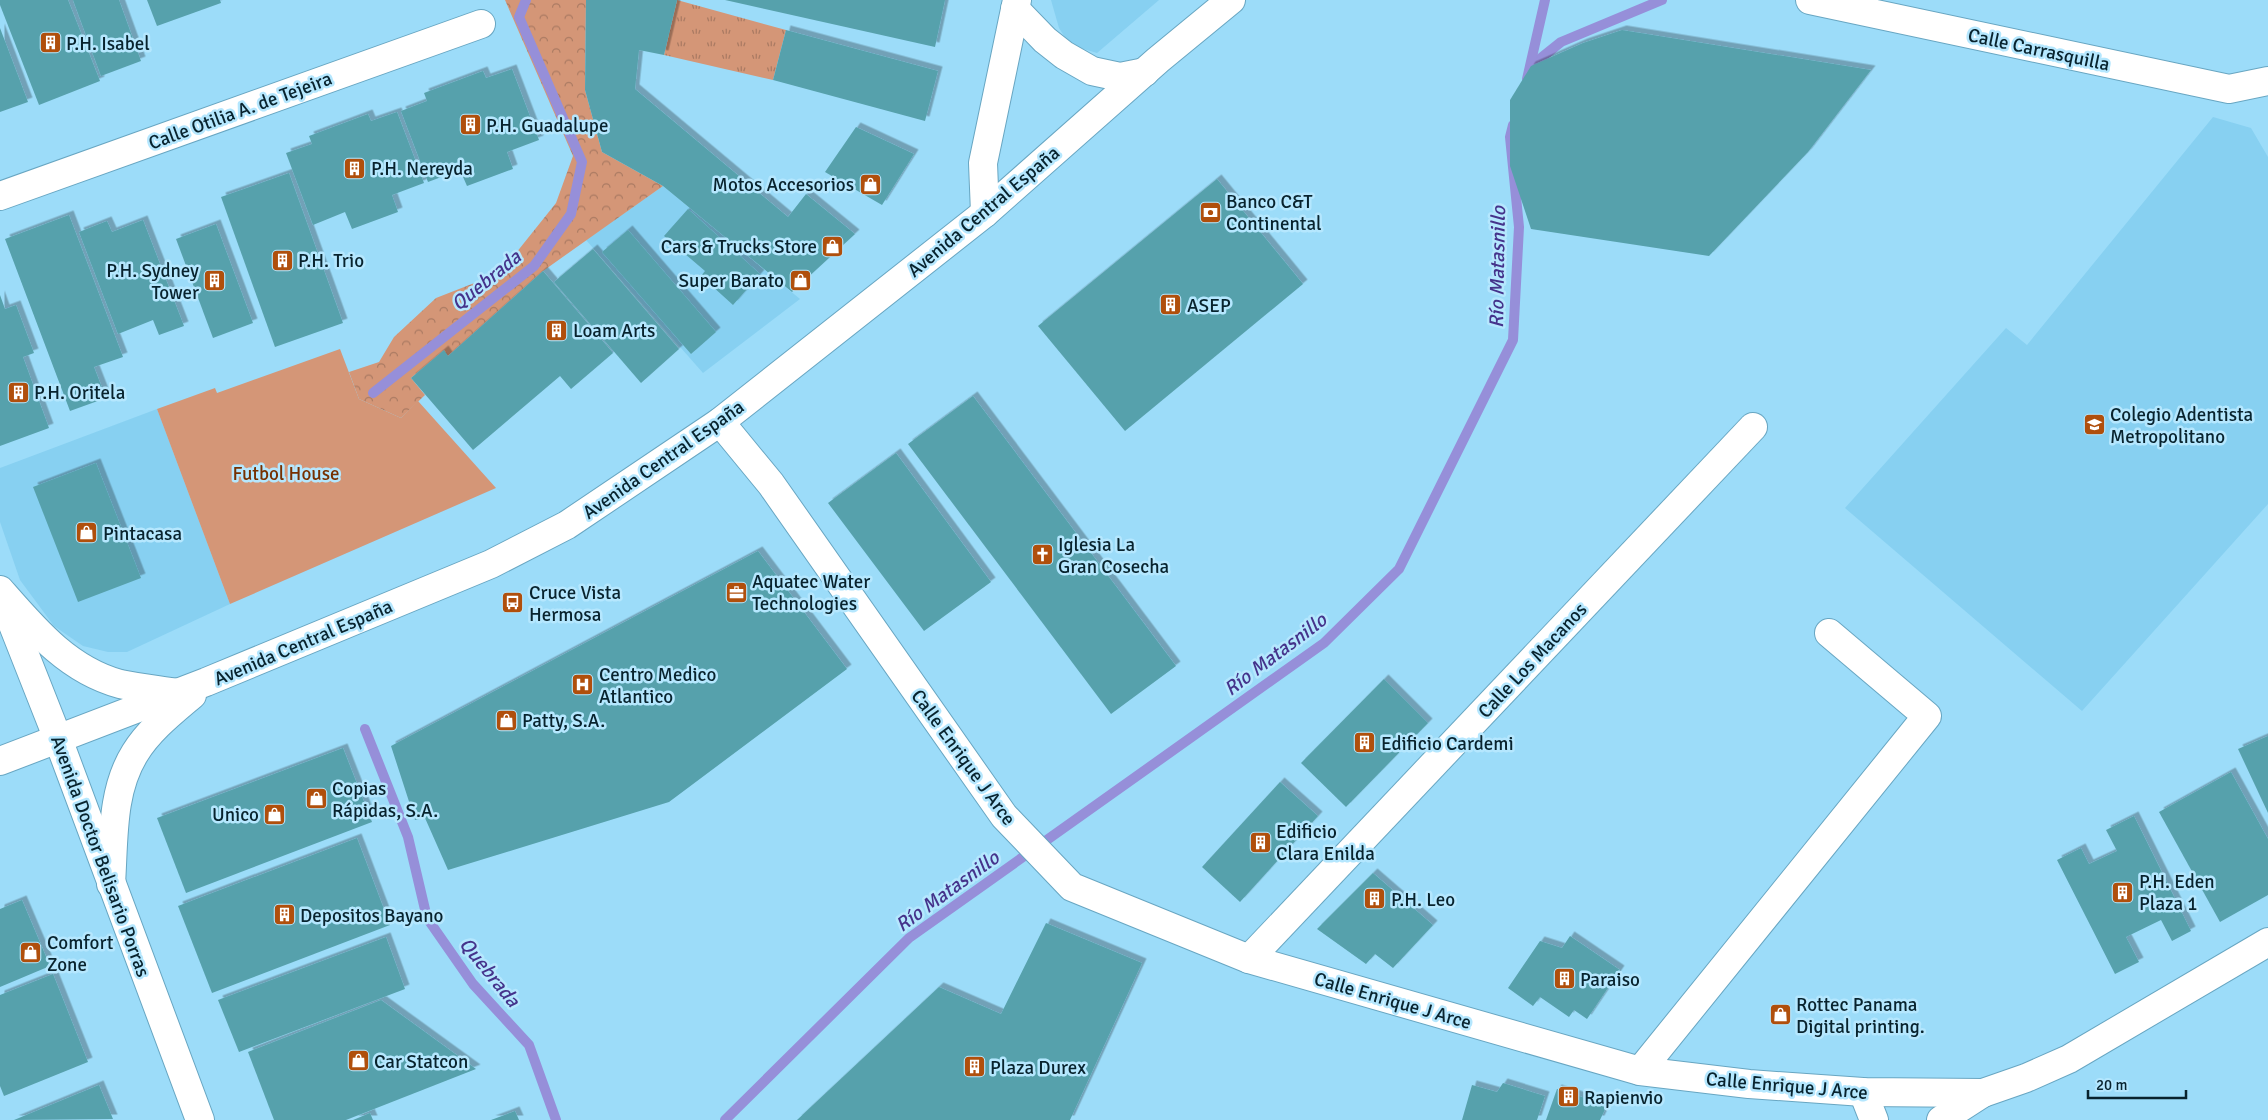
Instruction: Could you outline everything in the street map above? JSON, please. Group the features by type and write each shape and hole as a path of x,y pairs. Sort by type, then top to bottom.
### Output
{"street":[{"name":"Avenida Central España","path":"0,761 179,693 491,564 567,526 720,422 985,213 1145,72 1231,0"},
{"name":"Calle Carrasquilla","path":"1810,0 2229,89 2268,81"},
{"path":"1016,4 1051,45 1064,56 1092,71 1120,77 1145,72"},
{"path":"985,213 983,163 1016,4"},
{"name":"Calle Otilia A. de Tejeira","path":"0,196 481,24"},
{"name":"Calle Enrique J Arce","path":"720,422 771,484 1004,816 1072,886 1249,959 1640,1071 1749,1084 1863,1092 1983,1093 2026,1078 2069,1059 2268,942"},
{"name":"Calle Los Macanos","path":"1249,959 1752,427"},
{"path":"0,591 53,648 97,676 119,683 179,693"},
{"name":"Avenida Doctor Belisario Porras","path":"0,591 58,739 200,1120"},
{"path":"1640,1071 1927,716 1829,633"},
{"path":"111,884 117,805 120,785 127,768 136,752 156,729 206,682"},
{"path":"1863,1092 1874,1120"},
{"path":"1941,1120 1983,1093"}],"shaded area":[{"path":"1051,0 1159,0 1097,53 1070,45 1059,28"},
{"name":"Colegio Adentista Metropolitano","path":"2213,117 2251,128 2268,157 2268,504 2082,711 1845,508 2006,328 2027,345"},
{"path":"663,186 800,299 703,373 586,240"},
{"path":"157,409 230,604 127,652 108,652 83,646 54,626 20,580 0,522 0,468"}],"green space":[{"path":"505,0 586,0 585,90 602,152 663,186 543,271 448,356 443,351 411,378 425,395 401,418 359,399 349,372 379,362 394,337 436,298 500,273 556,203 573,156"},
{"path":"677,0 786,30 773,80 664,55"},
{"name":"Futbol House","path":"340,349 359,399 401,418 418,401 496,488 230,604 157,409 215,388 217,393"}],"building":[{"name":"P.H. Isabel","path":"0,0 68,0 100,81 39,105 0,5"},
{"path":"73,0 119,0 141,61 101,76"},
{"path":"147,0 220,0 221,3 157,26"},
{"path":"586,0 677,0 664,55 639,50 635,89 788,217 806,194 855,234 792,292 663,186 602,152 585,90"},
{"path":"725,0 945,0 935,47"},
{"path":"0,28 28,102 0,112"},
{"path":"786,30 938,71 925,121 773,80"},
{"path":"1622,30 1871,70 1808,152 1709,256 1531,229 1510,166 1510,100 1531,66 1583,43"},
{"name":"P.H. Guadalupe","path":"512,69 539,140 507,152 513,169 467,186 460,170 428,182 401,111 427,101 424,93 483,71 486,78"},
{"name":"P.H. Nereyda","path":"397,112 424,183 392,195 398,212 352,229 345,212 313,225 286,153 312,144 309,136 368,114 371,121"},
{"path":"856,127 914,154 882,205 825,172"},
{"name":"P.H. Trio","path":"289,173 343,323 275,347 221,197"},
{"name":"ASEP","path":"1217,179 1303,284 1125,431 1038,326"},
{"path":"688,209 760,274 733,305 701,276 705,271 664,236"},
{"path":"69,215 123,357 94,367 106,398 70,411 5,239"},
{"path":"143,220 184,326 159,335 153,320 118,334 79,232 107,221 112,232"},
{"name":"P.H. Sydney Tower","path":"216,224 253,323 213,338 176,239"},
{"path":"628,230 716,332 691,354 602,252"},
{"path":"593,249 679,349 641,383 554,282"},
{"path":"543,271 613,353 571,389 560,376 473,450 411,378 444,350 448,356"},
{"name":"P.H. Oritela","path":"0,295 5,309 16,305 34,353 23,357 49,428 0,446"},
{"name":"Iglesia La Gran Cosecha","path":"973,396 1176,666 1111,714 908,444"},
{"path":"896,453 991,582 924,631 828,503"},
{"name":"Pintacasa","path":"96,463 141,578 78,602 33,487"},
{"path":"758,551 847,669 669,802 448,870 425,818 415,820 391,746"},
{"name":"Edificio Cardemi","path":"1384,679 1428,723 1346,807 1301,763"},
{"path":"2268,736 2268,813 2238,749"},
{"path":"343,748 372,822 186,893 157,818"},
{"path":"2231,772 2268,839 2268,895 2220,922 2159,812"},
{"name":"Edificio Clara Enilda","path":"1280,782 1318,816 1240,902 1202,867"},
{"name":"P.H. Eden Plaza 1","path":"2134,816 2191,931 2172,941 2161,920 2126,937 2139,962 2115,974 2057,860 2081,848 2089,864 2117,851 2106,830"},
{"name":"Depositos Bayano","path":"357,838 390,925 212,993 178,906"},
{"name":"P.H. Leo","path":"1373,873 1433,925 1393,968 1375,954 1366,964 1317,929"},
{"path":"22,900 50,966 0,987 0,909"},
{"name":"Plaza Durex","path":"1046,923 1142,963 1070,1120 797,1120 939,987 1001,1014"},
{"name":"Paraiso","path":"1570,936 1620,970 1587,1019 1574,1010 1569,1017 1540,997 1533,1006 1508,988 1540,941 1562,948"},
{"path":"386,937 405,989 239,1052 218,1000"},
{"path":"53,974 88,1062 4,1096 0,1086 0,995"},
{"name":"Car Statcon","path":"381,1000 476,1069 346,1120 274,1120 248,1052"},
{"path":"1503,1083 1545,1096 1537,1120 1462,1120 1472,1085 1497,1092"},
{"path":"99,1085 113,1119 14,1120"},
{"name":"Rapienvio","path":"1557,1089 1607,1105 1600,1120 1546,1120"},
{"path":"515,1111 519,1120 491,1120"},
{"path":"370,1113 373,1120 353,1120"}],"waterway":[{"name":"Quebrada","path":"373,393 534,266 571,214 582,162 519,17 526,0"},
{"name":"Río Matasnillo","path":"1527,79 1545,0"},
{"path":"1531,66 1561,42 1662,0"},
{"name":"Río Matasnillo","path":"725,1120 909,938 1324,643 1399,569 1513,340 1519,227 1510,137 1513,125"},
{"name":"Quebrada","path":"365,729 408,837 427,918 473,984 529,1045 556,1120"}],"place":[{"name":"P.H. Isabel","path":"50,43"},
{"name":"P.H. Guadalupe","path":"470,125"},
{"name":"P.H. Nereyda","path":"355,168"},
{"name":"Motos Accesorios","path":"870,184"},
{"name":"Banco C&T Continental","path":"1210,212"},
{"name":"Cars & Trucks Store","path":"833,246"},
{"name":"P.H. Trio","path":"282,260"},
{"name":"Super Barato","path":"800,280"},
{"name":"P.H. Sydney Tower","path":"215,281"},
{"name":"ASEP","path":"1171,305"},
{"name":"Loam Arts","path":"557,330"},
{"name":"P.H. Oritela","path":"18,392"},
{"name":"Colegio Adentista Metropolitano","path":"2094,425"},
{"name":"Pintacasa","path":"87,533"},
{"name":"Iglesia La Gran Cosecha","path":"1042,555"},
{"name":"Aquatec Water Technologies","path":"736,592"},
{"name":"Cruce Vista Hermosa","path":"513,603"},
{"name":"Centro Medico Atlantico","path":"583,685"},
{"name":"Patty, S.A.","path":"506,720"},
{"name":"Edificio Cardemi","path":"1365,743"},
{"name":"Copias Rápidas, S.A.","path":"316,799"},
{"name":"Unico","path":"275,814"},
{"name":"Edificio Clara Enilda","path":"1260,842"},
{"name":"P.H. Eden Plaza 1","path":"2123,892"},
{"name":"P.H. Leo","path":"1375,899"},
{"name":"Depositos Bayano","path":"284,915"},
{"name":"Comfort Zone","path":"31,953"},
{"name":"Paraiso","path":"1564,979"},
{"name":"Rottec Panama Digital printing.","path":"1780,1015"},
{"name":"Car Statcon","path":"358,1061"},
{"name":"Plaza Durex","path":"974,1067"},
{"name":"Rapienvio","path":"1568,1097"}]}
